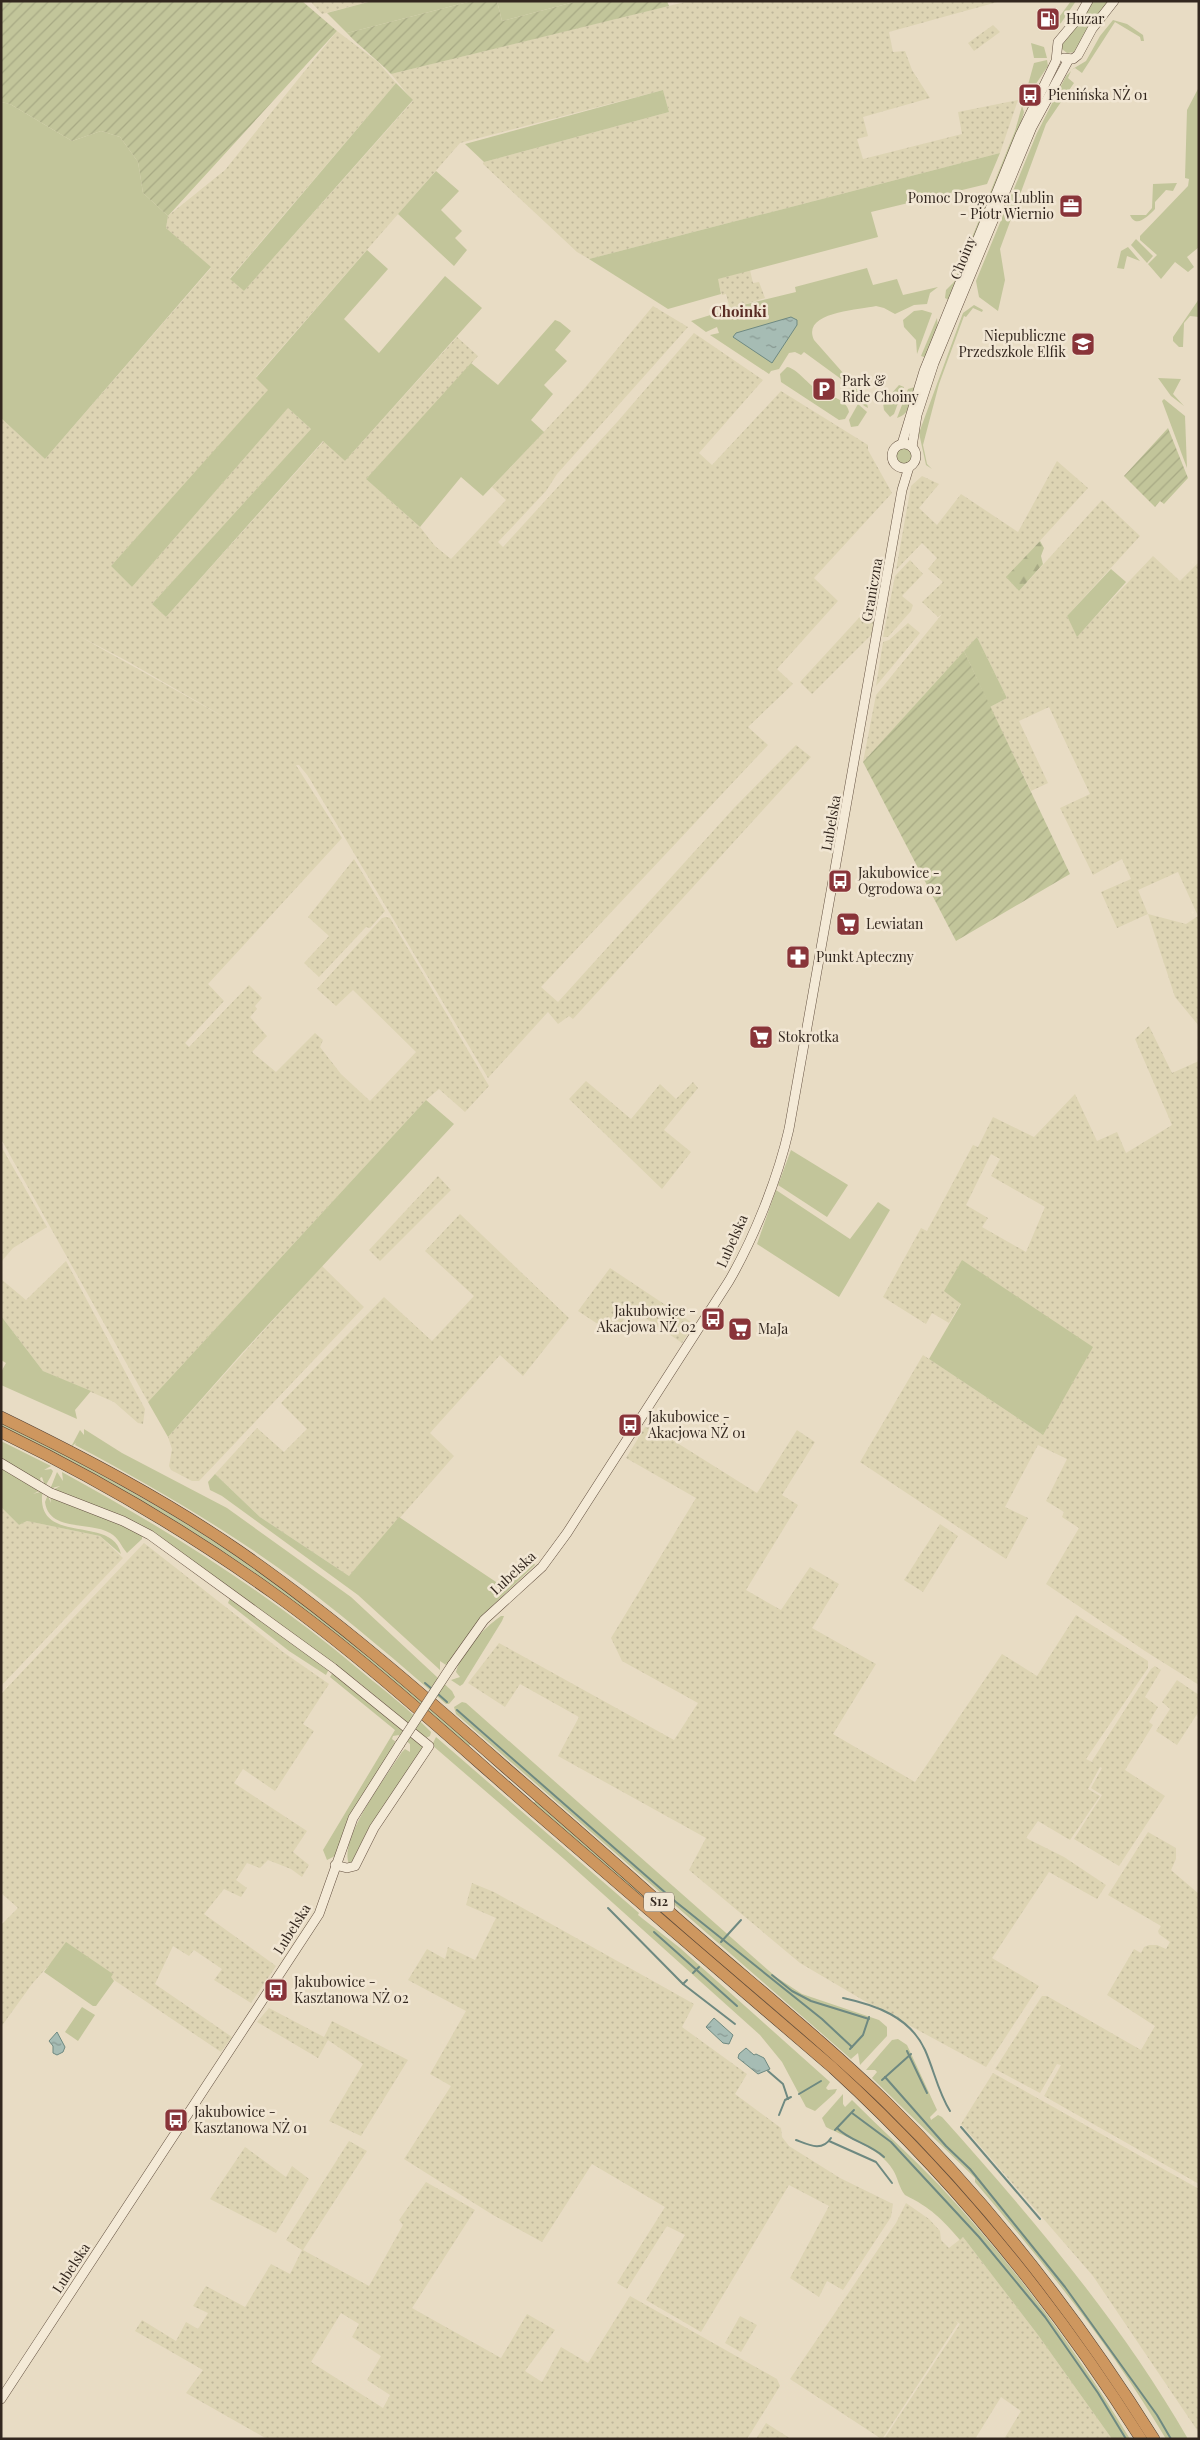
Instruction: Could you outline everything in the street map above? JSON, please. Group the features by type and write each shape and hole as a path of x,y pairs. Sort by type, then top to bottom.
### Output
{"highway":[{"name":"S12","path":"1,1417 79,1456 137,1488 236,1549 346,1630 446,1714 856,2074 937,2156 1019,2249 1101,2358 1154,2439"},
{"name":"S12","path":"1,1432 73,1469 159,1518 233,1565 342,1646 440,1728 848,2082 912,2147 1000,2245 1070,2334 1141,2439"}],"street":[{"name":"Choiny","path":"902,444 921,379 1022,130 1056,61 1059,40 1079,17 1088,1"},
{"name":"Choiny","path":"912,447 917,415 934,363 1035,120 1069,59 1078,55 1092,30 1114,1"},
{"path":"1058,51 1062,57 1069,59"},
{"path":"902,444 912,447 916,459 909,467 899,468 893,462 891,455 895,448 902,444"},
{"name":"Graniczna","path":"867,695 902,490 909,467"},
{"name":"Graniczna","path":"899,468 902,490"},
{"name":"Lubelska","path":"1,2399 319,1914 353,1818 400,1744 484,1620 542,1567 557,1548 722,1293 747,1245 780,1161 789,1129 867,695"},
{"path":"1,1463 51,1493 130,1524 158,1541 340,1672 429,1746 374,1828 355,1866 347,1868 335,1866"}],"shaded area":[{"path":"310,1 372,1 322,14"},
{"path":"689,1 1001,1 889,32 893,52 905,51 912,70 930,98 863,117 868,136 857,139 863,159 962,134 958,112 1018,100 1000,153 589,259 577,252 483,164 484,162 669,112 663,90 460,143 256,377 269,390 111,566 132,587 288,408 311,429 152,604 166,617 324,441 345,461 457,337 478,356 366,479 420,527 435,546 451,559 506,500 492,487 583,390 653,306 688,327 557,474 546,491 498,542 503,547 618,421 694,333 763,380 699,453 712,465 781,391 868,445 868,450 892,493 814,578 838,601 777,669 793,684 748,727 768,745 541,987 558,1002 734,808 796,745 811,757 573,1019 569,1016 558,1024 548,1012 488,1078 308,776 299,765 296,765 342,838 208,984 224,1001 185,1043 189,1047 249,985 262,998 255,1006 257,1009 250,1017 267,1036 252,1052 276,1072 315,1033 323,1040 320,1047 341,1074 370,1101 416,1052 353,990 336,1006 317,989 382,918 386,917 390,918 489,1086 465,1112 439,1089 426,1100 148,1402 1,1139 1,764 4,761 1,759 1,418 45,459 211,268 166,228 168,216 225,170 337,31 378,62 396,83 230,278 244,291 413,101 391,74","holes":["79,636 127,661 231,721"]},
{"path":"993,25 1000,32 974,51 968,43"},
{"path":"750,270 753,283 759,282 765,298 730,309 726,294 722,295 717,279"},
{"path":"1057,461 1088,488 1007,577 1019,591 1102,500 1140,536 1067,616 1077,636 1153,556 1180,581 1199,562 1199,1026 1175,997 1148,914 1117,928 1101,892 1131,879 1122,859 1093,875 1060,808 1090,794 1049,707 1019,721 1048,783 1031,791 990,707 1007,698 977,637 863,762 876,695 942,614 938,617 922,602 943,582 928,569 937,558 922,543 896,570 911,486 922,476 939,484 919,508 937,525 961,494 1018,532","holes":["1178,872 1198,916 1186,924 1148,914 1138,890"]},
{"path":"910,560 923,574 902,596 913,605 911,611 888,637 883,637 895,576"},
{"path":"879,596 872,634 812,694 800,682"},
{"path":"908,623 920,633 876,686 883,642 889,640"},
{"path":"354,859 385,911 370,928 366,927 319,977 304,963 329,936 308,917"},
{"path":"1149,1026 1172,1073 1199,1061 1199,1685 1046,1584 1079,1528 1062,1517 1064,1512 1046,1501 1067,1459 1038,1445 1005,1507 1028,1518 1006,1559 860,1462 923,1355 1043,1435 961,1303 949,1323 932,1313 926,1324 883,1297 921,1228 927,1231 973,1145 978,1147 993,1117 1034,1137 1075,1094 1097,1141 1117,1132 1126,1153 1172,1125 1135,1039","holes":["991,1154 1000,1159 991,1176 1045,1207 1026,1252 982,1227 988,1218 966,1205"]},
{"path":"586,1081 631,1119 660,1084 676,1099 693,1082 698,1088 664,1130 691,1152 662,1189 569,1099"},
{"path":"1,1146 47,1227 13,1248 1,1262"},
{"path":"438,1176 451,1190 380,1261 369,1250"},
{"path":"460,1214 569,1318 523,1376 500,1355 430,1433 454,1456 349,1576 260,1517 215,1474 257,1428 284,1452 307,1429 281,1403 384,1297 432,1341 474,1296 425,1251"},
{"path":"66,1261 145,1409 143,1424 138,1423 114,1402 43,1371 1,1316 1,1279 26,1300"},
{"path":"322,1266 364,1307 199,1481 192,1481 171,1470 169,1466 172,1449 168,1437"},
{"path":"610,1268 694,1324 682,1343 632,1309 613,1334 578,1311"},
{"path":"647,1424 757,1493 797,1430 815,1442 782,1495 798,1505 746,1590 781,1610 810,1567 839,1584 812,1628 876,1664 833,1734 915,1782 1002,1654 1037,1676 1076,1615 1148,1661 1148,1668 1086,1759 1094,1763 1092,1761 1151,1669 1155,1666 1161,1670 1145,1697 1158,1707 1149,1722 1153,1725 1125,1770 1165,1796 1119,1866 1074,1839 1102,1795 1091,1788 1102,1768 1100,1767 1088,1789 1100,1796 1070,1840 1038,1821 1026,1838 1064,1857 1106,1885 1097,1899 1049,1872 992,1958 1039,1986 986,2067 868,2003 800,1963 689,1870 706,1838 558,1756 579,1717 520,1684 505,1707 468,1683 499,1643 674,1740 698,1703 622,1661 611,1638 696,1498 626,1458"},
{"path":"1,1507 19,1525 27,1521 100,1536 123,1558 1,1686"},
{"path":"940,1524 958,1536 923,1592 904,1580"},
{"path":"144,1543 283,1652 329,1684 303,1724 314,1731 275,1791 243,1769 234,1783 307,1831 293,1852 309,1865 302,1877 291,1869 268,1860 260,1868 247,1863 236,1880 247,1888 241,1897 224,1889 204,1914 276,1966 251,2003 214,1980 222,1969 194,1950 189,1956 173,1946 155,1984 232,2037 221,2052 65,1947 32,1984 1,2027 1,1925 18,1908 1,1893 1,1694"},
{"path":"1177,1680 1199,1695 1199,1711 1177,1745 1156,1731 1170,1709 1162,1702"},
{"path":"1148,1832 1176,1848 1176,1859 1171,1870 1199,1894 1199,2184 1044,2096 1061,2065 1057,2064 1040,2093 995,2069 1042,1996 1047,1996 1141,2050 1155,2026 1107,1995 1134,1949 1141,1953 1144,1947 1157,1945 1166,1949 1170,1942 1159,1934 1158,1931 1161,1926 1108,1895"},
{"path":"472,1883 494,1892 694,2004 682,2027 747,2074 735,2094 781,2128 782,2137 789,2146 840,2178 893,2204 891,2217 843,2290 827,2281 819,2297 790,2278 829,2206 789,2185 701,2332 646,2300 685,2235 667,2226 627,2289 617,2283 665,2207 592,2164 542,2242 493,2215 404,2159 451,2086 430,2074 466,2011 408,1980 427,1949 445,1959 448,1947 475,1960 496,1918 466,1905"},
{"path":"269,2008 324,2037 332,2021 408,2060 361,2136 329,2121 363,2064 328,2040 318,2058 257,2022"},
{"path":"993,2073 1199,2189 1199,2433 1093,2276 961,2124"},
{"path":"349,2141 367,2151 303,2250 369,2286 403,2225 399,2220 426,2182 475,2210 412,2308 501,2358 527,2314 555,2330 525,2371 542,2382 561,2347 588,2363 630,2296 777,2379 780,2386 747,2439 267,2439 186,2393 203,2370 135,2331 142,2320 176,2341 186,2322 198,2329 208,2313 193,2306 206,2286 245,2307 271,2264 290,2274 302,2250 286,2240","holes":["341,2313 359,2324 352,2337 381,2356 367,2380 390,2395 383,2408 311,2362"]},
{"path":"245,2147 286,2177 292,2166 309,2179 276,2233 210,2199"},
{"path":"906,2203 929,2219 940,2231 941,2240 949,2248 963,2237 1038,2335 1112,2439 1004,2439 1021,2411 1001,2397 975,2439 884,2439 960,2324 955,2320 958,2323 883,2438 880,2438 790,2379 896,2223"},
{"path":"740,2316 757,2325 741,2352 725,2343"},
{"path":"766,2423 791,2439 756,2439"}],"green space":[{"path":"1,1 302,1 337,31 168,216 143,193 138,162 120,137 101,131 72,141 10,104 1,102"},
{"path":"372,1 472,1 347,33 327,13"},
{"path":"472,1 497,1 502,21 578,1 667,1 669,6 391,74 347,33"},
{"path":"497,1 578,1 502,21"},
{"path":"1071,1 1076,1 1061,23 1050,30 1044,27 1051,28"},
{"path":"1092,1 1109,1 1075,52 1067,53 1062,49 1062,42"},
{"path":"1113,20 1127,24 1143,35 1144,41 1141,41 1140,37 1115,22 1082,73 1075,68 1071,70 1086,61 1100,36"},
{"path":"1031,43 1044,47 1047,58 1034,58"},
{"path":"1047,60 1048,66 1029,94 1026,103 1023,103 1034,63"},
{"path":"1071,71 1068,78 1074,83 1046,124 1000,249 1005,280 998,311 979,297 976,281 1037,133 1066,76"},
{"path":"396,83 413,100 244,291 230,279"},
{"path":"1199,87 1199,247 1187,257 1194,267 1188,272 1175,262 1161,279 1148,264 1157,255 1140,240 1140,236 1188,186 1189,179 1185,178 1187,110"},
{"path":"663,90 669,112 484,162 465,144"},
{"path":"1,102 10,104 72,141 101,131 120,137 138,162 143,193 168,216 166,228 211,267 45,459 1,418"},
{"path":"1022,106 1024,112 1021,123 949,300 945,298 946,290 954,282 1015,131"},
{"path":"1000,153 987,184 871,212 878,237 718,279 721,294 668,309 589,259"},
{"path":"436,171 459,191 441,210 462,231 455,238 467,250 454,266 398,214"},
{"path":"1177,183 1173,191 1166,190 1155,202 1155,209 1146,218 1135,221 1130,215 1146,215 1152,208 1153,184"},
{"path":"1136,239 1153,256 1147,263 1131,245"},
{"path":"1128,247 1140,261 1127,256 1124,269 1117,268 1121,251"},
{"path":"367,250 388,269 344,319 379,353 445,276 482,308 345,461 323,441 166,617 152,604 311,429 288,408 132,587 111,566 268,390 256,378"},
{"path":"867,268 873,285 897,279 903,295 938,287 930,293 927,304 914,305 895,314 876,306 833,314 816,323 812,331 814,340 866,399 868,408 850,390 852,387 804,352 801,355 795,352 789,353 779,369 771,371 769,374 710,335 719,333 717,327 706,332 691,321 730,309 734,320 738,319 735,307 796,292 795,287"},
{"path":"1199,299 1199,317 1190,316 1184,323 1183,347 1179,347 1173,341 1173,337"},
{"path":"974,305 983,310 982,312 973,308 966,317 964,316 939,384 923,445 927,464 932,469 926,465 919,433 963,313"},
{"path":"922,310 932,313 917,354 916,340 904,327 903,320 914,311"},
{"path":"937,318 938,328 927,355 921,356"},
{"path":"555,320 571,331 555,350 567,361 544,385 553,394 531,420 544,432 483,496 461,477 420,527 366,479 471,363 498,385"},
{"path":"787,367 794,370 815,388 844,403 849,412 845,419 839,420 781,382 780,374"},
{"path":"1158,378 1181,379 1173,394 1184,406 1171,396"},
{"path":"899,385 904,387 894,414 890,417 884,410 883,403"},
{"path":"915,387 908,410 897,418 908,389"},
{"path":"1164,399 1185,416 1187,468 1162,401"},
{"path":"858,404 867,412 858,426 851,427 849,420"},
{"path":"1168,428 1188,478 1164,504 1160,501 1155,507 1124,476"},
{"path":"904,447 910,450 913,456 910,462 904,465 898,462 895,456 898,450"},
{"path":"1040,541 1044,548 1041,556 1043,564 1019,591 1006,577"},
{"path":"1111,569 1126,582 1077,637 1067,616"},
{"path":"977,637 1007,698 990,707 964,651"},
{"path":"964,651 1070,874 956,941 863,762"},
{"path":"426,1100 454,1124 242,1353 168,1437 148,1402"},
{"path":"791,1150 848,1185 827,1217 778,1185"},
{"path":"776,1190 850,1239 878,1202 890,1210 839,1297 757,1244"},
{"path":"962,1260 1093,1347 1043,1435 929,1359 961,1304 944,1291"},
{"path":"1,1316 43,1371 91,1391 75,1410 77,1419 1,1385 1,1372 6,1363 1,1360"},
{"path":"1,1422 128,1490 190,1526 251,1565 336,1629 471,1744 468,1747 288,1598 1,1427"},
{"path":"84,1429 122,1453 227,1508 351,1597 452,1691 455,1697 449,1704 446,1704 321,1599 220,1528 134,1477 75,1445 76,1443 71,1447 80,1430 84,1435"},
{"path":"1,1441 51,1466 44,1470 51,1469 53,1471 42,1496 44,1511 52,1520 64,1526 105,1535 115,1542 121,1554 100,1536 27,1521 19,1525 1,1507 1,1468 39,1491 33,1494 40,1492 44,1483 42,1477 40,1478 42,1485 1,1460"},
{"path":"57,1472 63,1481 62,1472 179,1540 255,1590 327,1643 415,1716 431,1732 430,1736 426,1738 356,1680 132,1521 53,1490 60,1486 52,1488 48,1496 51,1503 50,1496 100,1514 142,1535 142,1539 127,1553 118,1540 110,1533 101,1529 62,1522 54,1518 48,1511 45,1502"},
{"path":"215,1474 260,1517 349,1576 399,1517 502,1586 531,1559 535,1565 488,1610 448,1663 446,1665 440,1661 440,1670 358,1595 222,1496 210,1490 208,1482"},
{"path":"230,1598 329,1669 326,1675 289,1651 228,1603"},
{"path":"501,1616 504,1616 502,1621 463,1684 460,1686 451,1680 460,1677 456,1672 468,1648 487,1627"},
{"path":"333,1672 422,1743 423,1747 369,1828 352,1862 349,1864 348,1853 357,1823 402,1752 405,1749 410,1752 410,1744 399,1735 393,1736 392,1739 396,1742 335,1856 327,1860 323,1850 395,1730 330,1677"},
{"path":"462,1702 466,1703 776,1977 802,1994 879,2020 887,2027 887,2036 860,2065 858,2053 851,2059 456,1714 454,1707"},
{"path":"436,1737 639,1913 638,1915 680,1948 830,2082 826,2088 828,2090 837,2089 835,2093 815,2111 806,2107 782,2062 760,2035 564,1859 432,1745"},
{"path":"536,1800 837,2063 939,2163 976,2204 1072,2323 1150,2439 1145,2439 936,2166 533,1804"},
{"path":"66,1942 113,1974 111,1977 114,1981 96,2006 93,2006 44,1972"},
{"path":"82,2007 95,2015 78,2041 65,2032"},
{"path":"898,2039 907,2045 937,2110 930,2117 931,2120 938,2115 942,2117 1042,2232 1134,2354 1188,2439 1166,2439 1100,2338 1051,2274 975,2182 975,2178 872,2078 877,2072 875,2070 866,2070 892,2040"},
{"path":"843,2094 843,2104 845,2107 852,2100 939,2185 992,2245 1065,2339 1130,2439 1112,2439 1038,2335 963,2237 960,2240 935,2214 905,2195 893,2170 880,2155 863,2144 826,2127 822,2118"}],"water":[{"path":"791,317 797,320 797,325 772,363 733,337 736,333"},
{"path":"714,2018 733,2035 729,2044 723,2043 706,2027"},
{"path":"57,2032 65,2047 63,2052 57,2055 53,2053 53,2046 49,2041"},
{"path":"746,2048 754,2055 756,2054 764,2058 770,2069 758,2074 738,2058 739,2054"}],"waterway":[{"path":"425,1683 432,1689"},
{"path":"438,1694 447,1702"},
{"path":"457,1710 676,1902 822,2019 852,2047"},
{"path":"608,1908 683,1984 735,2024"},
{"path":"721,1942 741,1920"},
{"path":"654,1932 737,2006"},
{"path":"693,1973 699,1967"},
{"path":"772,1975 792,1991 811,2001 869,2019"},
{"path":"683,1984 687,1980"},
{"path":"843,1998 868,2004 891,2014 910,2029 919,2039 925,2050 942,2096 950,2111"},
{"path":"850,2049 863,2035 869,2017"},
{"path":"907,2051 927,2093"},
{"path":"882,2080 911,2054"},
{"path":"768,2071 783,2084 788,2099"},
{"path":"885,2077 946,2146 970,2169 1065,2287 1157,2415 1171,2439"},
{"path":"799,2094 821,2081"},
{"path":"779,2115 785,2100 791,2097"},
{"path":"835,2130 854,2110"},
{"path":"852,2113 891,2142 979,2237 1045,2317 1098,2393 1126,2439"},
{"path":"961,2127 1040,2219"},
{"path":"837,2128 884,2157"},
{"path":"796,2140 819,2146 824,2145 831,2138"},
{"path":"829,2141 876,2162 892,2183"}],"place":[{"name":"Huzar","path":"1048,19"},
{"name":"Pienińska NŻ 01","path":"1030,95"},
{"name":"Pomoc Drogowa Lublin - Piotr Wiernio","path":"1071,206"},
{"name":"Niepubliczne Przedszkole Elfik","path":"1083,344"},
{"name":"Park & Ride Choiny","path":"824,389"},
{"name":"Jakubowice - Ogrodowa 02","path":"840,881"},
{"name":"Lewiatan","path":"848,924"},
{"name":"Punkt Apteczny","path":"798,957"},
{"name":"Stokrotka","path":"761,1037"},
{"name":"Jakubowice - Akacjowa NŻ 02","path":"713,1319"},
{"name":"MaJa","path":"740,1329"},
{"name":"Jakubowice - Akacjowa NŻ 01","path":"630,1425"},
{"name":"Jakubowice - Kasztanowa NŻ 02","path":"276,1990"},
{"name":"Jakubowice - Kasztanowa NŻ 01","path":"176,2120"}],"district":[{"name":"Choinki","path":"739,312"}]}
